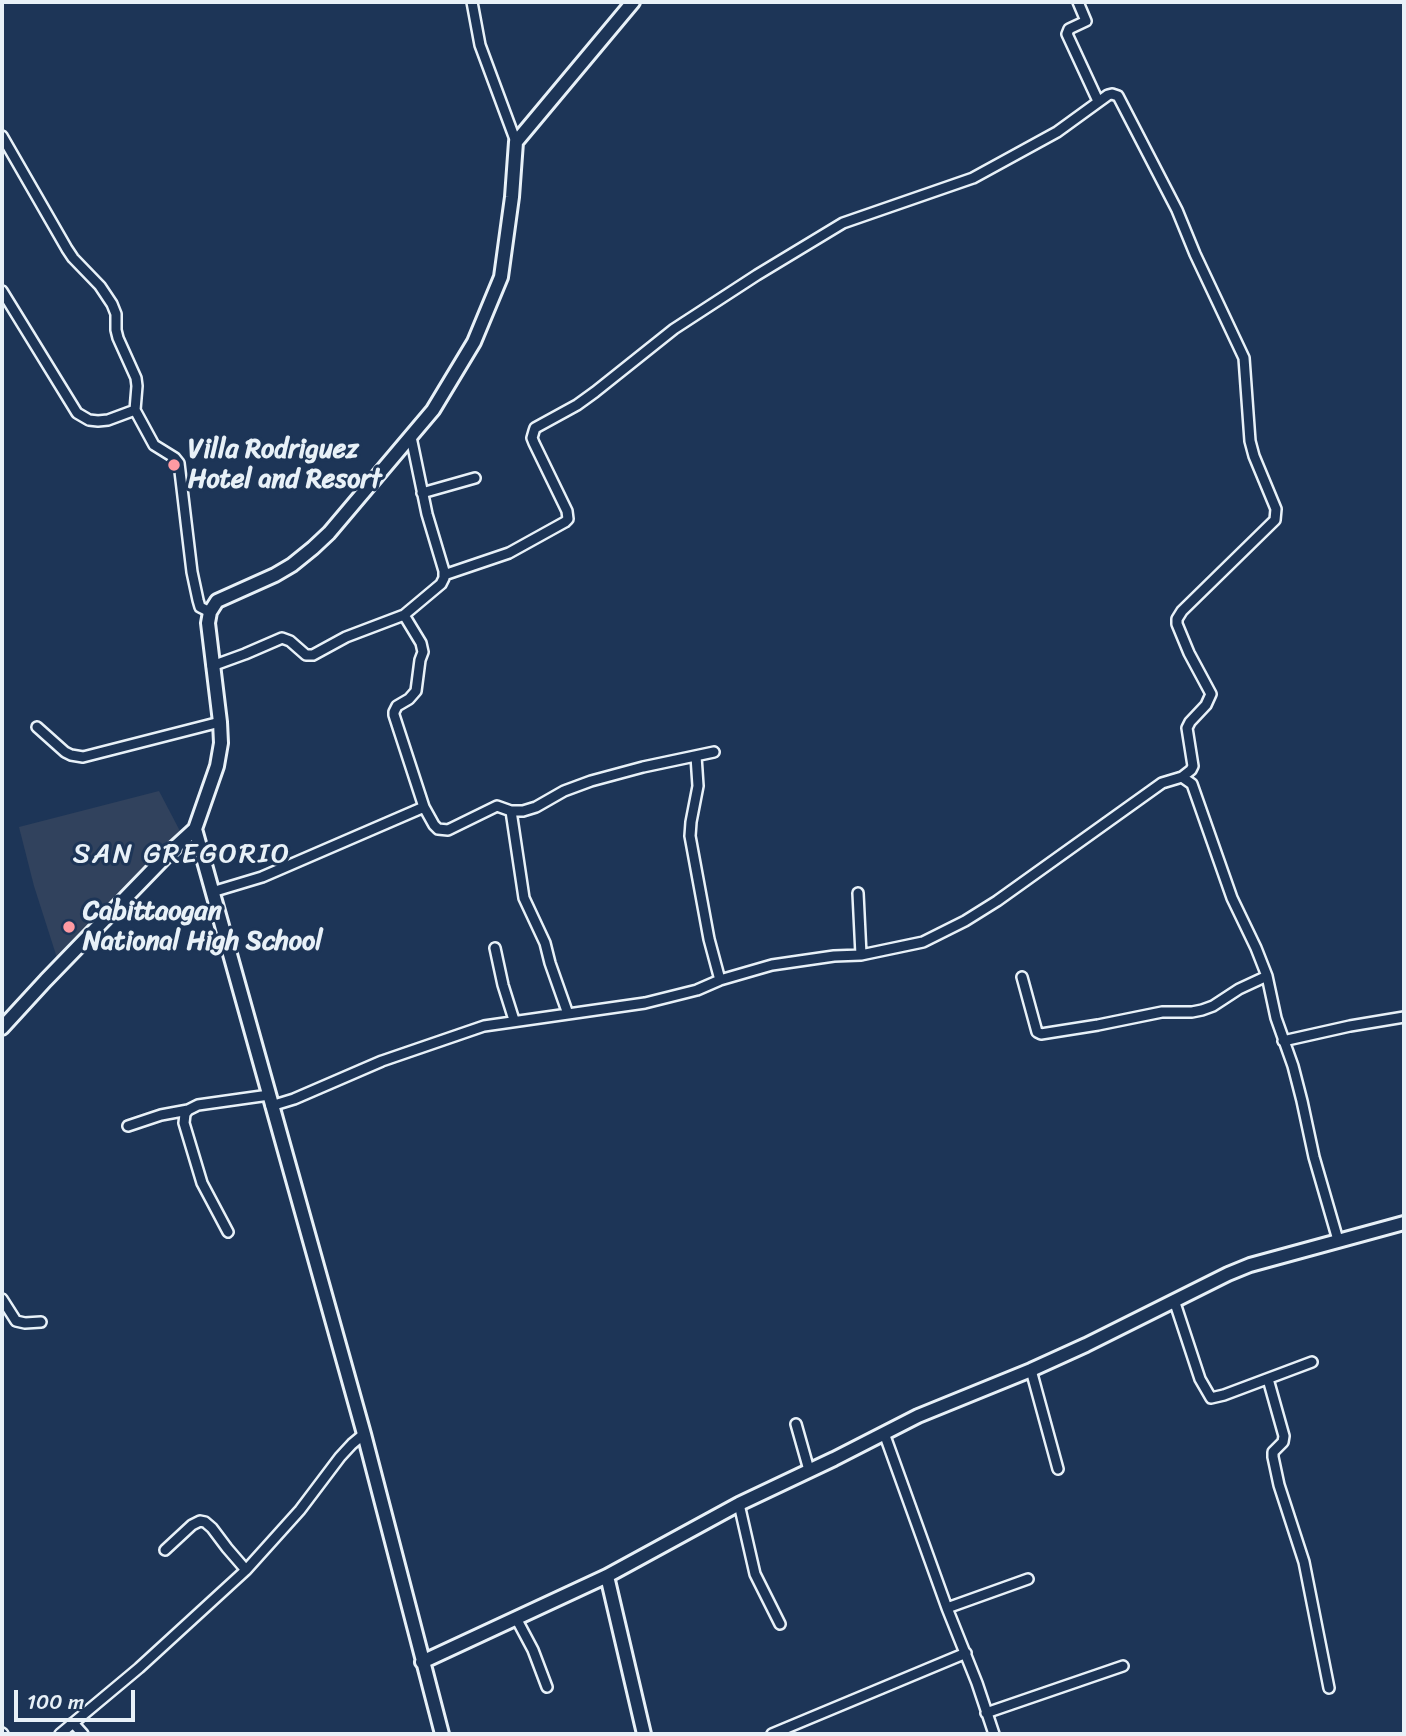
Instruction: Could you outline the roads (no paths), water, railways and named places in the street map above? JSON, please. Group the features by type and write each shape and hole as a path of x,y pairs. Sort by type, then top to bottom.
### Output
{"street":[{"path":"2,1028 195,829 218,766 221,743 208,623 210,611 217,601 275,575 313,548 433,410 480,331 501,277 516,142 480,45 472,2"},
{"path":"516,142 633,2"},
{"path":"1078,2 1086,22 1069,29 1067,34 1098,101"},
{"path":"128,1126 198,1105 270,1101 312,1091 359,1070 484,1026 664,1000 772,965 834,956 862,956 923,942 965,921 1162,783 1182,777 1191,770 1193,766 1187,729 1211,694 1189,653 1177,619 1275,520 1276,509 1250,441 1242,352 1177,210 1121,100 1112,94 1098,101 1063,128 973,178 850,220 831,230 692,317 589,397 535,428 534,443 565,506 568,519 509,552 444,575"},
{"path":"2,136 66,249 100,286 112,304 116,314 118,338 136,378 135,410 154,445 179,463 196,590 200,607 210,611"},
{"path":"2,291 77,413 89,420 98,421 135,410"},
{"path":"212,666 282,638 290,641 306,655 313,655 346,637 404,615 441,584 444,575 422,493 411,437"},
{"path":"422,493 475,478"},
{"path":"404,615 421,643 423,652 416,691 397,706 394,712 424,807 434,825 443,830 453,828 497,806 511,811 523,811 591,781 714,752"},
{"path":"37,727 65,752 83,757 220,722"},
{"path":"696,756 698,786 690,836 709,939 720,980"},
{"path":"1182,777 1192,783 1232,898 1267,976 1338,1240"},
{"path":"212,892 273,873 424,807"},
{"path":"511,811 524,898 545,943 568,1014"},
{"path":"195,829 364,1434 442,1734"},
{"path":"858,893 862,956"},
{"path":"495,948 514,1020"},
{"path":"1022,977 1037,1032 1041,1034 1162,1012 1202,1010 1267,976"},
{"path":"1283,1041 1404,1017"},
{"path":"188,1110 184,1123 202,1183 228,1232"},
{"path":"422,1662 607,1576 739,1504 884,1433 1086,1345 1228,1273 1404,1223"},
{"path":"2,1299 16,1321 41,1322"},
{"path":"1174,1300 1200,1379 1211,1398 1312,1363"},
{"path":"1031,1370 1058,1469"},
{"path":"1268,1379 1284,1438 1273,1452 1273,1457 1304,1562 1329,1688"},
{"path":"796,1424 809,1470"},
{"path":"884,1433 966,1653 993,1734"},
{"path":"60,1734 139,1668 246,1570 300,1510 340,1457 364,1434"},
{"path":"739,1504 755,1574 780,1624"},
{"path":"164,1550 196,1522 205,1522 246,1570"},
{"path":"607,1576 644,1734"},
{"path":"947,1608 1028,1579"},
{"path":"516,1618 533,1650 547,1688"},
{"path":"772,1734 966,1653"},
{"path":"986,1713 1123,1666"},
{"path":"73,1723 83,1734"}],"place":[{"name":"Villa Rodriguez Hotel and Resort","path":"174,465"},
{"name":"Cabittaogan National High School","path":"69,927"}],"district":[{"name":"SAN GREGORIO","path":"182,855"}]}
